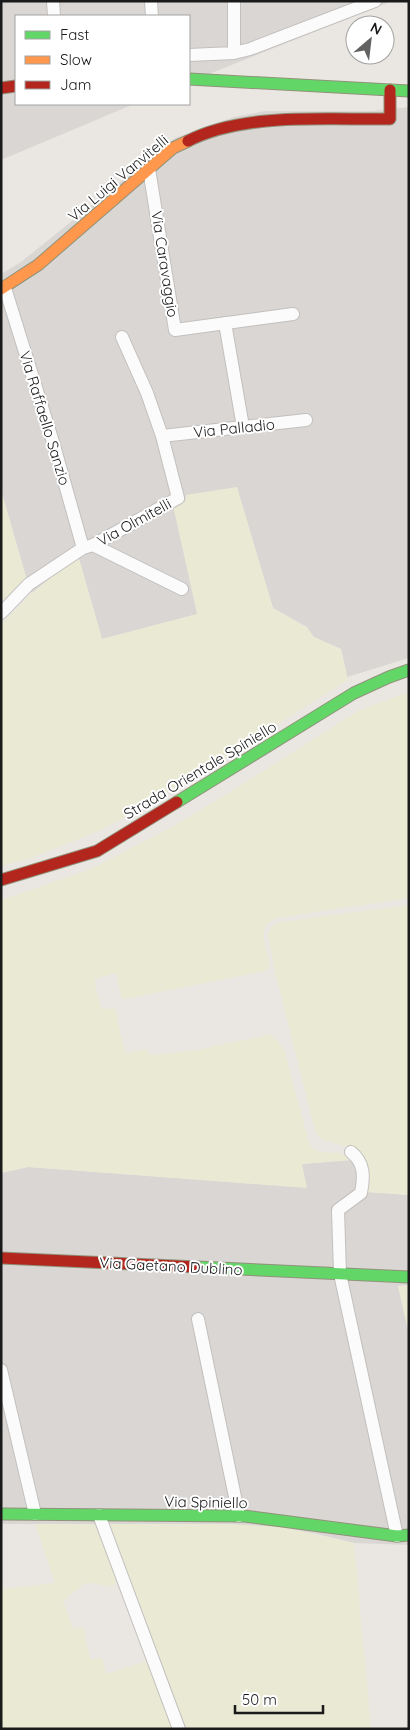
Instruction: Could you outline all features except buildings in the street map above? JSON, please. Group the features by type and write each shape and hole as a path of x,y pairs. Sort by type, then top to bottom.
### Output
{"street":[{"path":"54,1 54,15"},
{"path":"151,1 152,15"},
{"path":"234,1 234,53"},
{"path":"190,55 234,53 250,49 370,2"},
{"path":"190,79 409,91"},
{"path":"1,88 15,86"},
{"name":"Via Luigi Vanvitelli","path":"3,289 38,265 173,148 206,132 240,124 282,120 390,119 390,90"},
{"name":"Via Caravaggio","path":"150,169 176,330 293,314"},
{"name":"Via Raffaello Sanzio","path":"3,289 88,547"},
{"path":"225,322 243,427"},
{"name":"Via Olmitelli","path":"1,613 30,584 88,547 178,498 162,436 148,393 122,337"},
{"name":"Via Palladio","path":"162,436 306,420"},
{"path":"88,547 182,589"},
{"name":"Strada Orientale Spiniello","path":"1,880 98,851 354,693 409,670"},
{"path":"351,1152 357,1156 364,1178 361,1193 338,1210 340,1274 403,1535"},
{"name":"Via Gaetano Dublino","path":"1,1258 409,1277"},
{"path":"198,1320 238,1516"},
{"path":"1,1370 35,1514"},
{"name":"Via Spiniello","path":"1,1514 238,1516 403,1535"},
{"path":"99,1515 179,1729"}],"shaded area":[{"path":"1,1 392,1 357,15 345,15 345,20 190,82 190,15 15,15 15,105 132,105 1,160"},
{"path":"409,107 409,658 347,677 341,649 313,637 307,627 273,608 236,488 173,505 198,614 102,639 78,556 32,593 1,490 1,274 21,262 175,138 234,117 265,111 372,111"},
{"path":"364,1159 367,1192 409,1195 409,1285 398,1286 409,1334 409,1545 354,1543 313,1533 229,1524 1,1524 1,1173 28,1167 306,1187 301,1164"}],"green space":[{"path":"237,487 273,608 307,628 314,637 341,649 348,680 155,801 99,831 31,858 1,866 1,625 32,593 78,555 102,639 197,614 173,505 185,502 186,495"},
{"path":"1,490 28,584 1,609"},
{"path":"409,692 409,898 276,918 268,923 264,931 264,940 270,966 265,971 124,999 121,997 116,973 94,979 101,1009 115,1008 125,1054 147,1049 150,1055 197,1050 268,1035 274,1037 284,1049 309,1143 313,1149 321,1152 339,1153 352,1160 302,1164 307,1188 28,1167 1,1173 1,900 89,870 172,827 358,711"},
{"path":"409,905 409,1195 367,1192 353,1148 321,1139 316,1134 276,975 268,935 272,926 281,922"},
{"path":"409,1285 409,1334 398,1286"},
{"path":"35,1524 96,1524 117,1580 113,1586 93,1583 84,1584 63,1601 73,1629 83,1626 90,1659 102,1658 106,1674 151,1660 176,1729 1,1729 1,1582 3,1589 55,1583"},
{"path":"106,1524 229,1524 283,1527 354,1543 371,1729 183,1729"}],"traffic: fast":[{"path":"190,79 409,91"},
{"path":"177,802 354,693 409,670"},
{"path":"197,1267 409,1277"},
{"path":"1,1514 244,1516 397,1536 409,1535"}],"traffic: slow":[{"path":"1,289 38,265 173,148 188,141"}],"traffic: jam":[{"path":"1,88 15,86"},
{"path":"188,141 235,125 260,122 313,119 390,119 390,90"},
{"path":"1,880 97,851 177,802"},
{"path":"1,1258 197,1267"}]}
